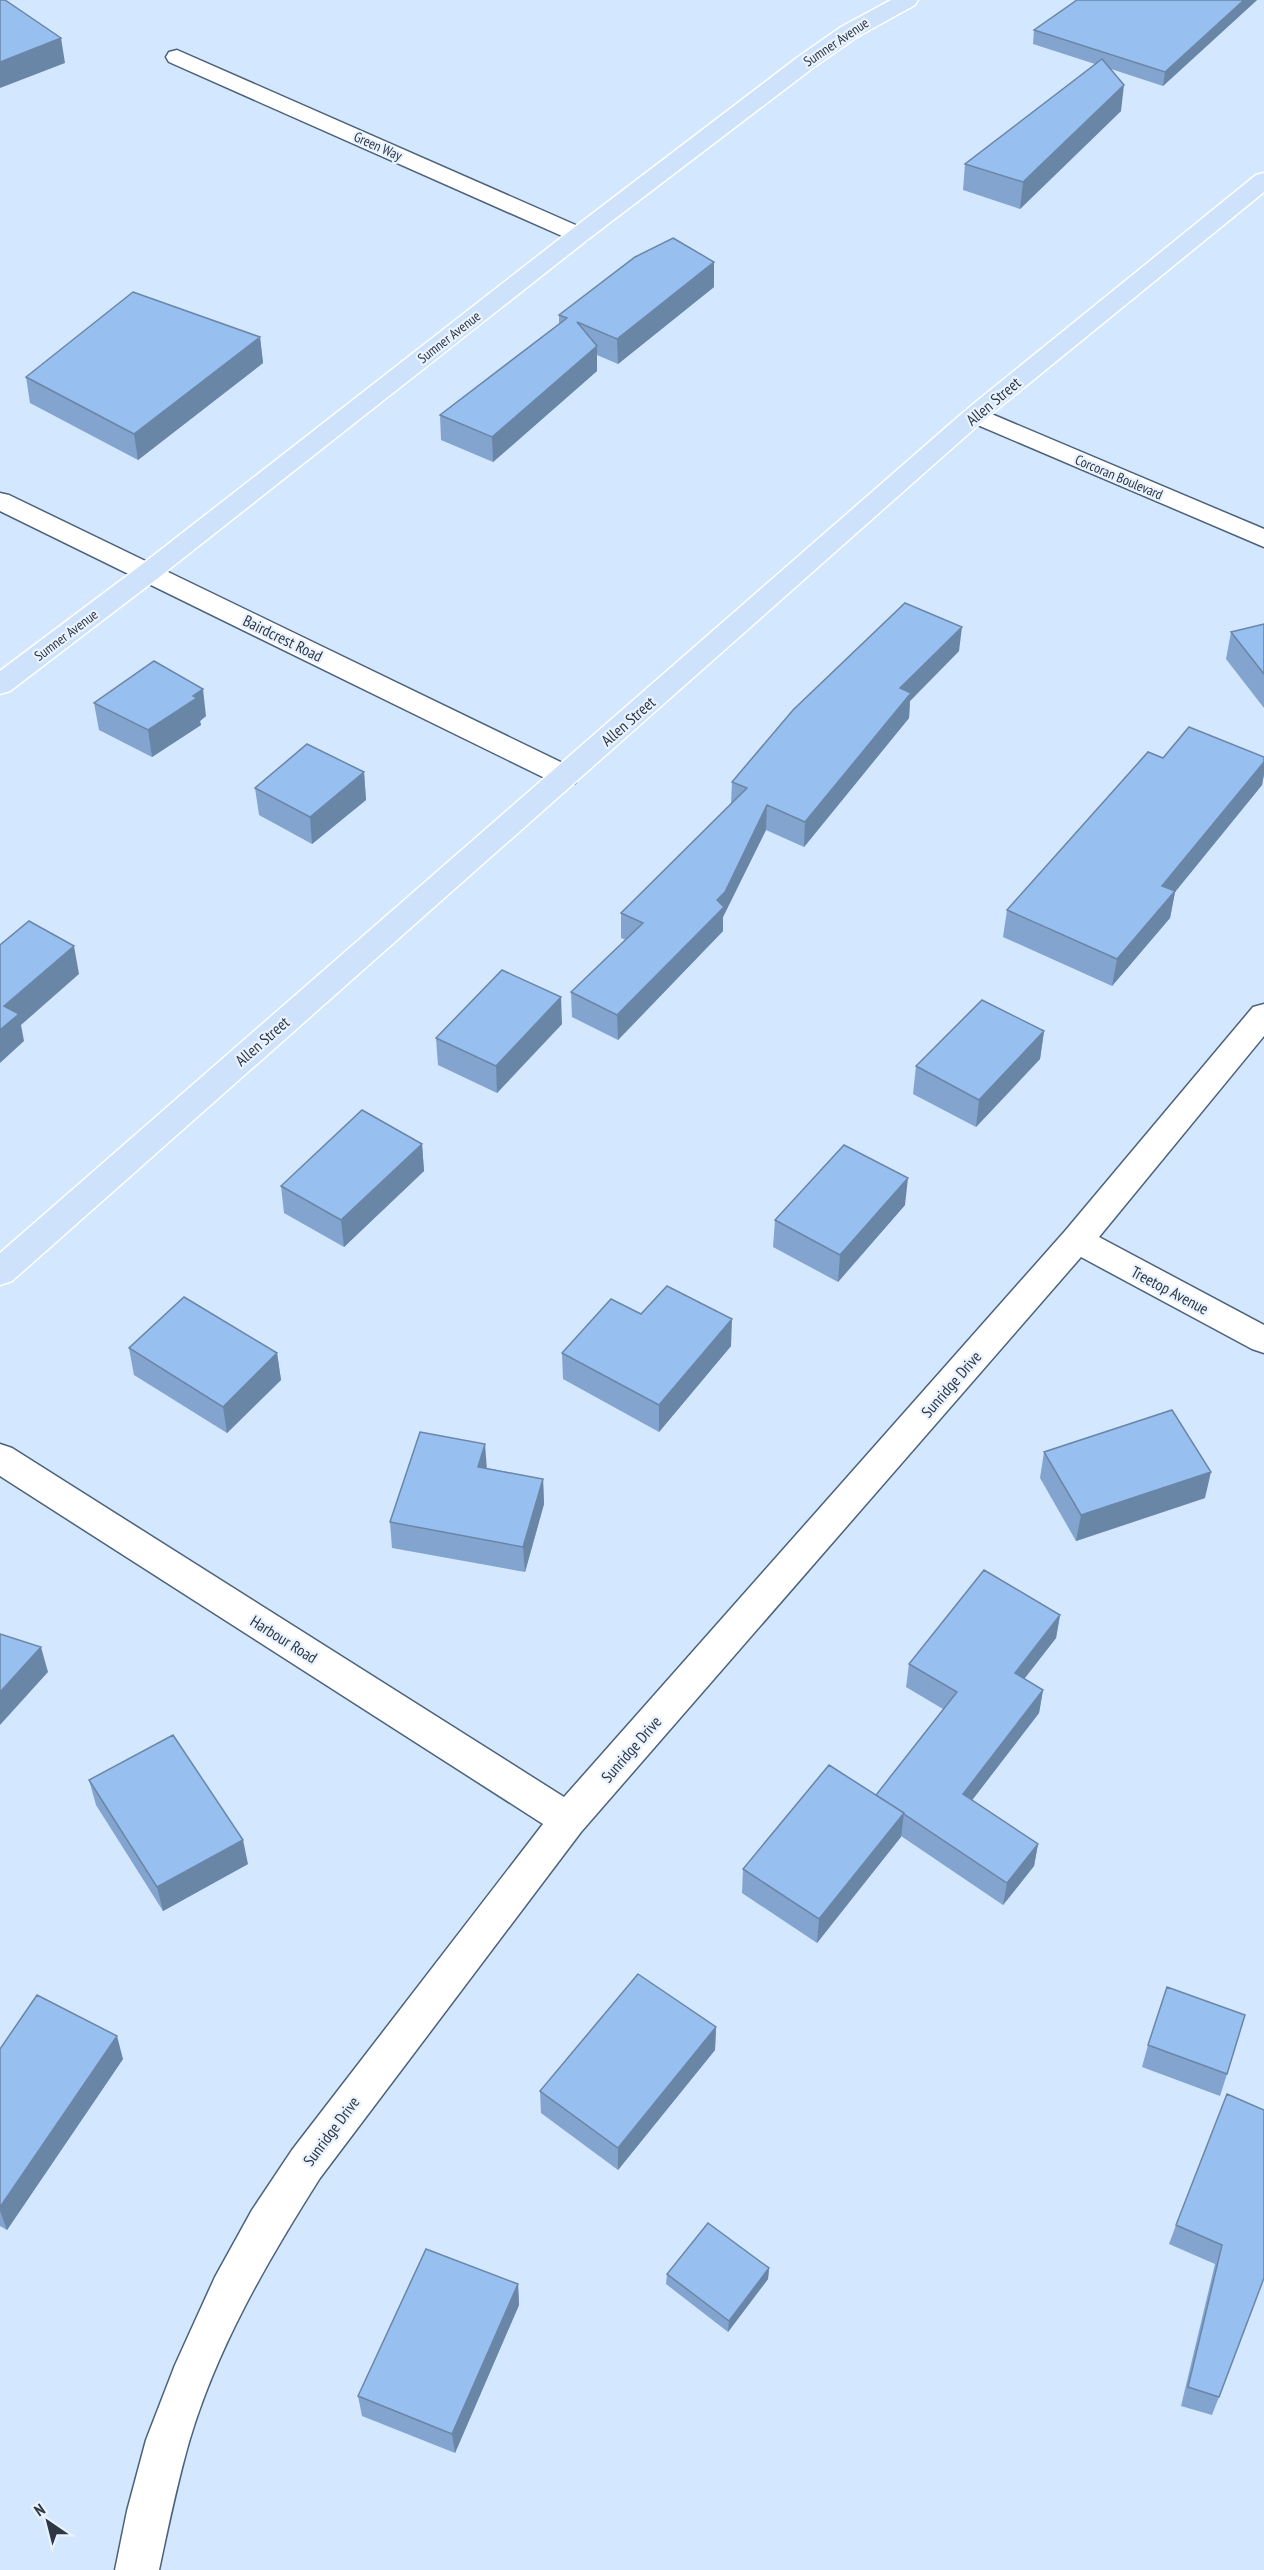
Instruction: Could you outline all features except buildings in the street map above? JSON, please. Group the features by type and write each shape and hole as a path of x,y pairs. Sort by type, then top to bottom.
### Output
{"main road":[{"name":"Sumner Avenue","path":"0,685 149,572 579,235 814,56 849,32 907,0"},
{"name":"Allen Street","path":"0,1272 975,416 1264,180"}],"street":[{"name":"Green Way","path":"177,57 579,235"},
{"name":"Corcoran Boulevard","path":"975,416 1264,539"},
{"name":"Bairdcrest Road","path":"0,501 565,776"},
{"name":"Sunridge Drive","path":"137,2570 168,2440 196,2365 230,2292 267,2224 306,2164 568,1820 1077,1240 1264,1015"},
{"name":"Treetop Avenue","path":"1077,1240 1264,1340"},
{"name":"Harbour Road","path":"0,1458 568,1820"}]}
